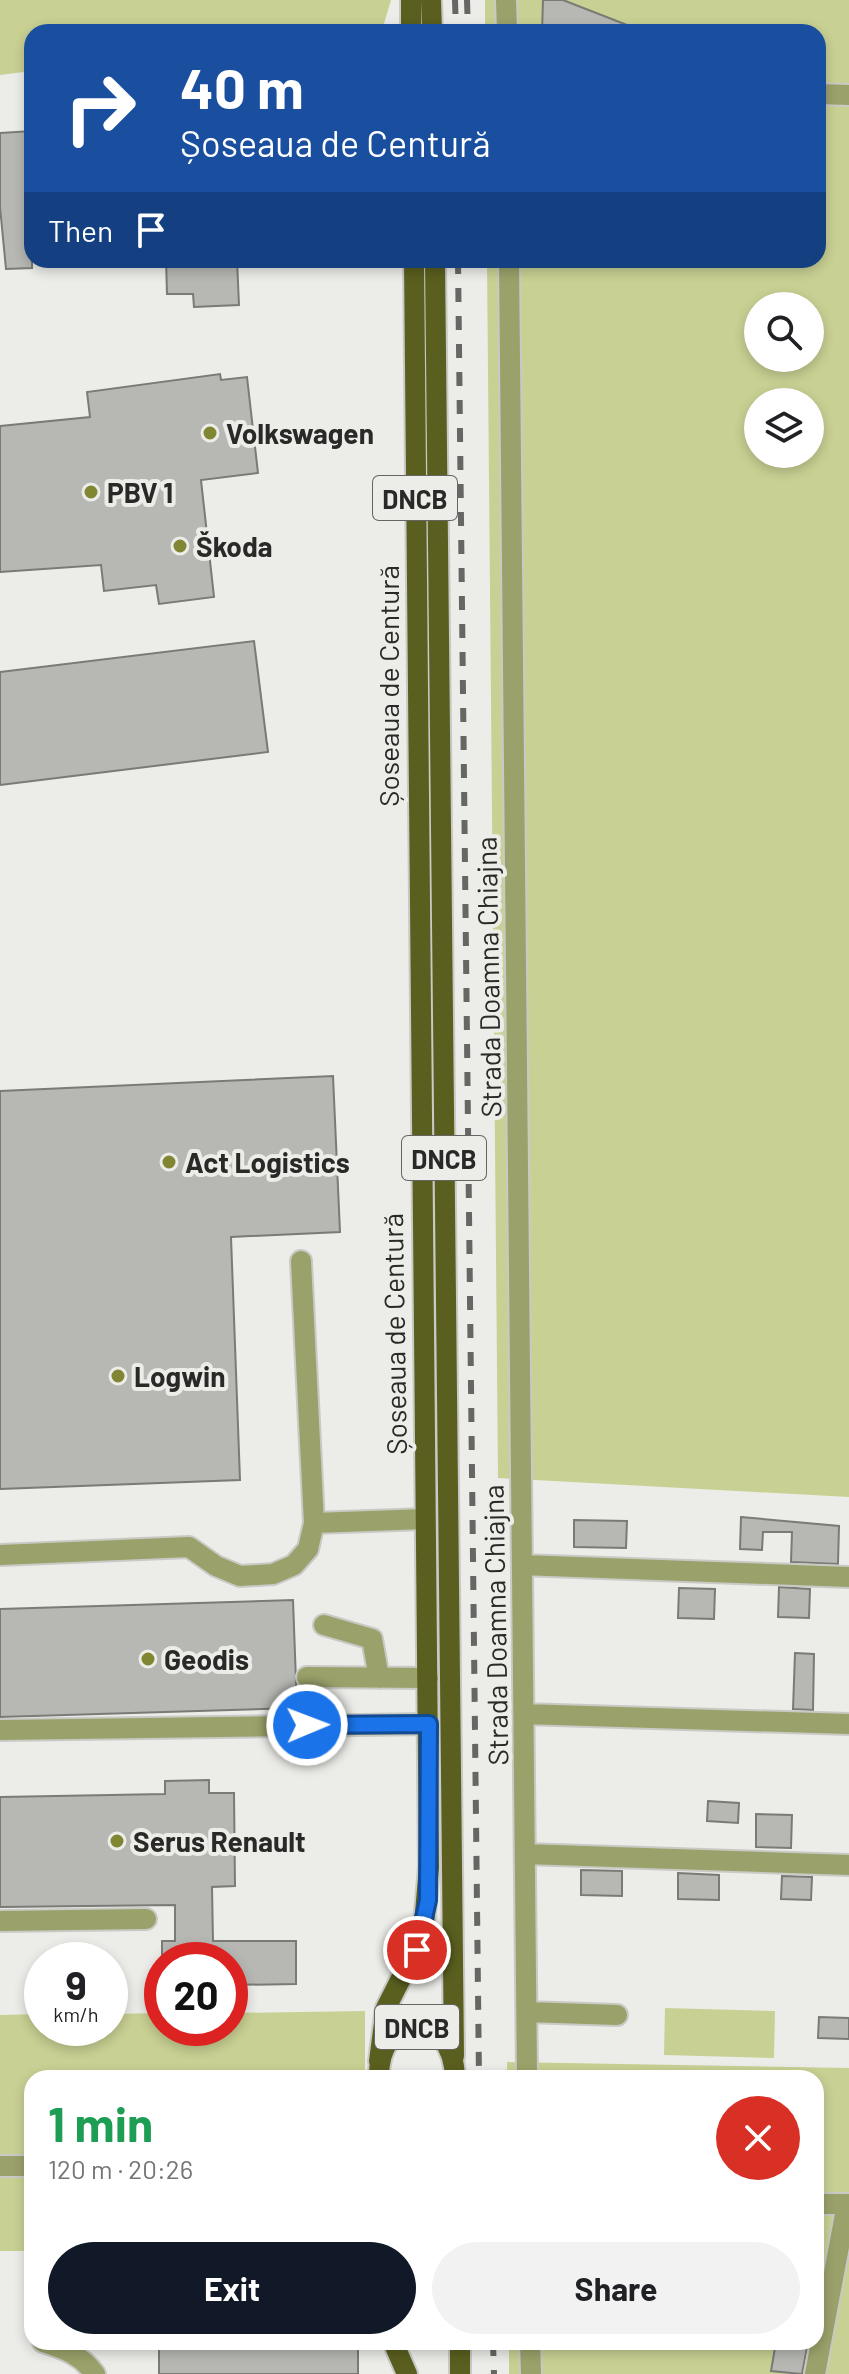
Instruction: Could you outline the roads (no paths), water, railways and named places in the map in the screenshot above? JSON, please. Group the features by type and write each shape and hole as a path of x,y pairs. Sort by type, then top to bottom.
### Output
{"main road":[{"path":"411,0 411,24"},
{"path":"431,0 432,24"},
{"name":"Șoseaua de Centură","path":"379,2070 385,2012 417,1950 426,1916 429,1724 414,268"},
{"name":"Șoseaua de Centură","path":"435,268 454,2056"},
{"name":"DNCB","path":"379,2070 390,2038 414,2027 440,2034 454,2056 455,2070"},
{"path":"396,2350 407,2374"},
{"path":"460,2350 460,2374"}],"street":[{"path":"506,0 507,24"},
{"path":"826,94 849,95"},
{"name":"Strada Doamna Chiajna","path":"509,268 527,2070"},
{"path":"0,1555 189,1547 216,1566 240,1576 273,1574 294,1565 308,1549 314,1523 301,1261"},
{"path":"314,1523 425,1519"},
{"path":"522,1565 849,1577"},
{"path":"324,1625 372,1639 379,1678"},
{"path":"307,1677 428,1678"},
{"path":"524,1714 849,1724"},
{"path":"0,1730 429,1724"},
{"path":"525,1854 849,1865"},
{"path":"0,1921 146,1919"},
{"path":"527,2012 617,2015"},
{"path":"0,2166 24,2166"},
{"path":"824,2204 848,2204 824,2328"},
{"path":"829,2374 849,2265"},
{"path":"68,2350 85,2361 95,2374"},
{"path":"530,2350 531,2374"},
{"path":"815,2374 820,2350"}],"railway":[{"path":"455,0 456,24"},
{"path":"467,0 468,24"},
{"path":"458,268 479,2070"},
{"path":"493,2350 494,2374"}],"place":[{"name":"Volkswagen","path":"210,433"},
{"name":"PBV 1","path":"91,492"},
{"name":"Škoda","path":"180,546"},
{"name":"Act Logistics","path":"169,1162"},
{"name":"Logwin","path":"118,1376"},
{"name":"Geodis","path":"148,1659"},
{"name":"Serus Renault","path":"117,1841"}]}
